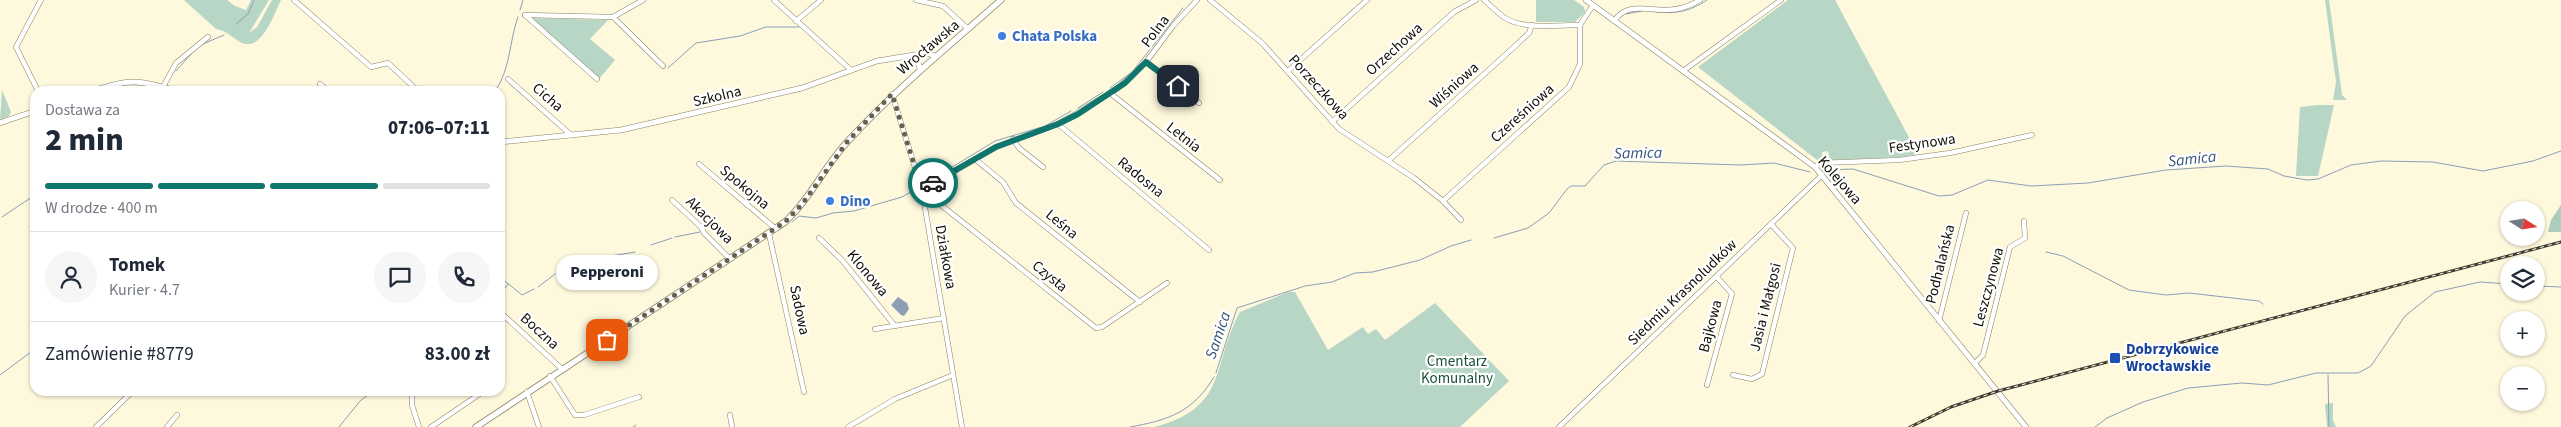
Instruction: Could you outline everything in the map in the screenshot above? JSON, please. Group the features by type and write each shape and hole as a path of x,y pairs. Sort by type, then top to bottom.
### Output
{"main road":[{"name":"Wrocławska","path":"476,427 550,376 776,229 803,203 847,142 892,94 1001,0"}],"street":[{"path":"36,86 16,47 41,0"},
{"path":"294,0 371,67 388,63 413,86"},
{"path":"596,79 524,15 613,17 643,0"},
{"path":"774,0 851,70"},
{"path":"796,22 821,0"},
{"path":"916,0 943,6 968,29"},
{"name":"Polna","path":"922,190 1013,139 1058,124 1125,83 1146,62 1197,0"},
{"name":"Porzeczkowa","path":"1210,0 1262,43 1339,129 1388,161 1443,201 1461,220"},
{"path":"1288,71 1366,0"},
{"name":"Orzechowa","path":"1332,122 1454,12 1476,0"},
{"path":"1484,0 1505,18 1516,23 1532,25 1580,25 1593,5"},
{"name":"Kolejowa","path":"1586,0 1814,167 2026,427"},
{"path":"1681,0 1683,7"},
{"path":"1614,20 1624,11 1644,7 1665,10 1683,7 1700,0"},
{"path":"1683,71 1781,0"},
{"path":"613,17 664,66"},
{"name":"Wiśniowa","path":"1388,161 1524,38 1532,25"},
{"name":"Czereśniowa","path":"1443,201 1570,87 1580,64 1580,25"},
{"path":"164,86 176,64 208,37"},
{"name":"Szkolna","path":"505,142 622,130 802,88 877,61 927,53 935,56"},
{"path":"915,55 920,68"},
{"path":"1146,62 1199,103"},
{"name":"Cicha","path":"508,79 571,135"},
{"path":"109,86 121,82 136,81 155,86"},
{"name":"Letnia","path":"1110,93 1220,180"},
{"name":"Działkowa","path":"892,94 922,190 962,427"},
{"path":"0,123 30,113"},
{"name":"Radosna","path":"1058,124 1209,250"},
{"name":"Festynowa","path":"1814,167 1820,163 1899,160 1941,154 2032,135"},
{"path":"1013,139 1019,148 1043,167"},
{"name":"Leśna","path":"975,159 1003,182 1016,202 1140,302"},
{"name":"Spokojna","path":"699,164 776,229"},
{"name":"Siedmiu Krasnoludków","path":"1559,427 1717,278 1822,175"},
{"name":"Czysta","path":"922,190 1096,328 1102,327 1167,283"},
{"name":"Akacjowa","path":"672,200 701,227 704,233 730,259"},
{"name":"Podhalańska","path":"1939,321 1966,213"},
{"name":"Leszczynowa","path":"1975,364 1983,355 2010,247 2025,238 2024,221"},
{"name":"Jasia i Małgosi","path":"1733,376 1752,379 1762,374 1793,248 1771,224"},
{"name":"Sadowa","path":"769,234 804,392"},
{"name":"Klonowa","path":"819,238 842,260 895,326"},
{"name":"Bajkowa","path":"1707,385 1732,294 1717,278"},
{"name":"Boczna","path":"505,317 562,369"},
{"path":"875,328 944,318"},
{"path":"848,427 896,399 954,375"},
{"path":"550,376 575,415 584,415 639,396"},
{"path":"527,392 539,427"},
{"path":"96,427 128,396"},
{"path":"412,396 412,405 419,427"},
{"path":"431,427 477,396"},
{"path":"167,427 177,415"},
{"path":"730,415 732,427"}],"green space":[{"path":"184,0 227,0 235,6 246,10 251,0 269,0 249,33 257,27 272,0 281,0 266,31 260,38 248,44 240,42 225,32 216,29"},
{"path":"1536,0 1574,0 1584,7 1585,12 1575,22 1536,22"},
{"path":"1788,0 1835,0 1918,154 1901,157 1830,160 1828,151 1822,152 1823,161 1817,160 1698,67"},
{"path":"2325,0 2329,0 2342,95 2347,100 2333,100 2336,82"},
{"path":"530,18 608,20 590,39 615,60 599,79"},
{"path":"2,90 11,112 9,116 0,120"},
{"path":"2334,105 2318,176 2296,176 2300,107"},
{"path":"2561,205 2561,232 2548,232 2551,220"},
{"name":"Cmentarz Komunalny","path":"1288,292 1295,292 1328,350 1363,327 1368,334 1376,329 1385,340 1435,303 1509,381 1460,427 1154,427 1178,419 1195,408 1207,396 1240,312"},
{"path":"2333,403 2333,420 2336,427 2327,427 2325,404"}],"water":[{"path":"898,297 907,303 909,309 904,316 891,305"}],"waterway":[{"path":"236,24 248,14 254,0"},
{"path":"520,10 523,0"},
{"path":"1651,11 1680,12 1707,0"},
{"path":"1110,88 1132,72 1183,8"},
{"path":"1626,14 1642,11"},
{"path":"498,86 507,64 518,17"},
{"path":"668,68 696,43 740,36 766,27 799,27"},
{"path":"203,44 224,35"},
{"path":"176,71 192,53"},
{"path":"1078,108 1103,92"},
{"path":"926,183 995,141 1045,126 1071,111"},
{"name":"Samica","path":"1824,170 1853,169 1939,196 1952,195 1988,180 2031,186 2088,183 2166,170 2226,166 2268,169 2284,176 2307,180 2318,179 2351,165 2381,161 2433,162 2483,171 2533,161 2561,151"},
{"name":"Samica","path":"1494,238 1528,228 1549,213 1567,189 1571,186 1585,186 1604,165 1616,161 1740,165 1774,163 1810,172"},
{"path":"792,222 799,216 816,218 833,213 854,211 902,197 918,188"},
{"path":"2,217 30,198"},
{"path":"675,237 700,232"},
{"path":"651,245 672,238"},
{"name":"Samica","path":"1216,373 1237,308 1305,286 1332,282 1355,273 1373,272 1420,260 1451,246 1471,240"},
{"path":"561,270 586,260 635,252"},
{"path":"2046,252 2063,256 2129,290 2166,295 2189,293 2259,301 2263,304"},
{"path":"538,287 559,271"},
{"path":"505,281 522,295 534,289"},
{"path":"2095,427 2107,418 2143,402 2188,388 2242,383 2268,385 2316,373 2358,373 2371,366 2405,316 2435,292 2480,282 2500,283"},
{"path":"505,288 508,284"},
{"path":"2545,286 2561,287"},
{"path":"0,375 30,353"},
{"path":"2328,375 2329,427"},
{"name":"Samica","path":"1130,427 1157,421 1179,412 1198,399 1214,377"},
{"path":"339,427 360,401 366,396"}],"railway":[{"path":"1910,427 1951,407 1998,391 2561,242"}],"way so far":[{"path":"607,340 785,222 803,203 847,142 892,94 895,98 904,136 922,190 933,183"}],"place":[{"name":"Chata Polska","path":"1002,36"},
{"name":"Dino","path":"830,201"},
{"name":"Pepperoni","path":"607,340"},
{"name":"Dobrzykowice Wrocławskie","path":"2115,358"}],"route":[{"path":"933,183 996,147 1013,139 1058,124 1078,114 1125,83 1146,62 1178,86"}]}
